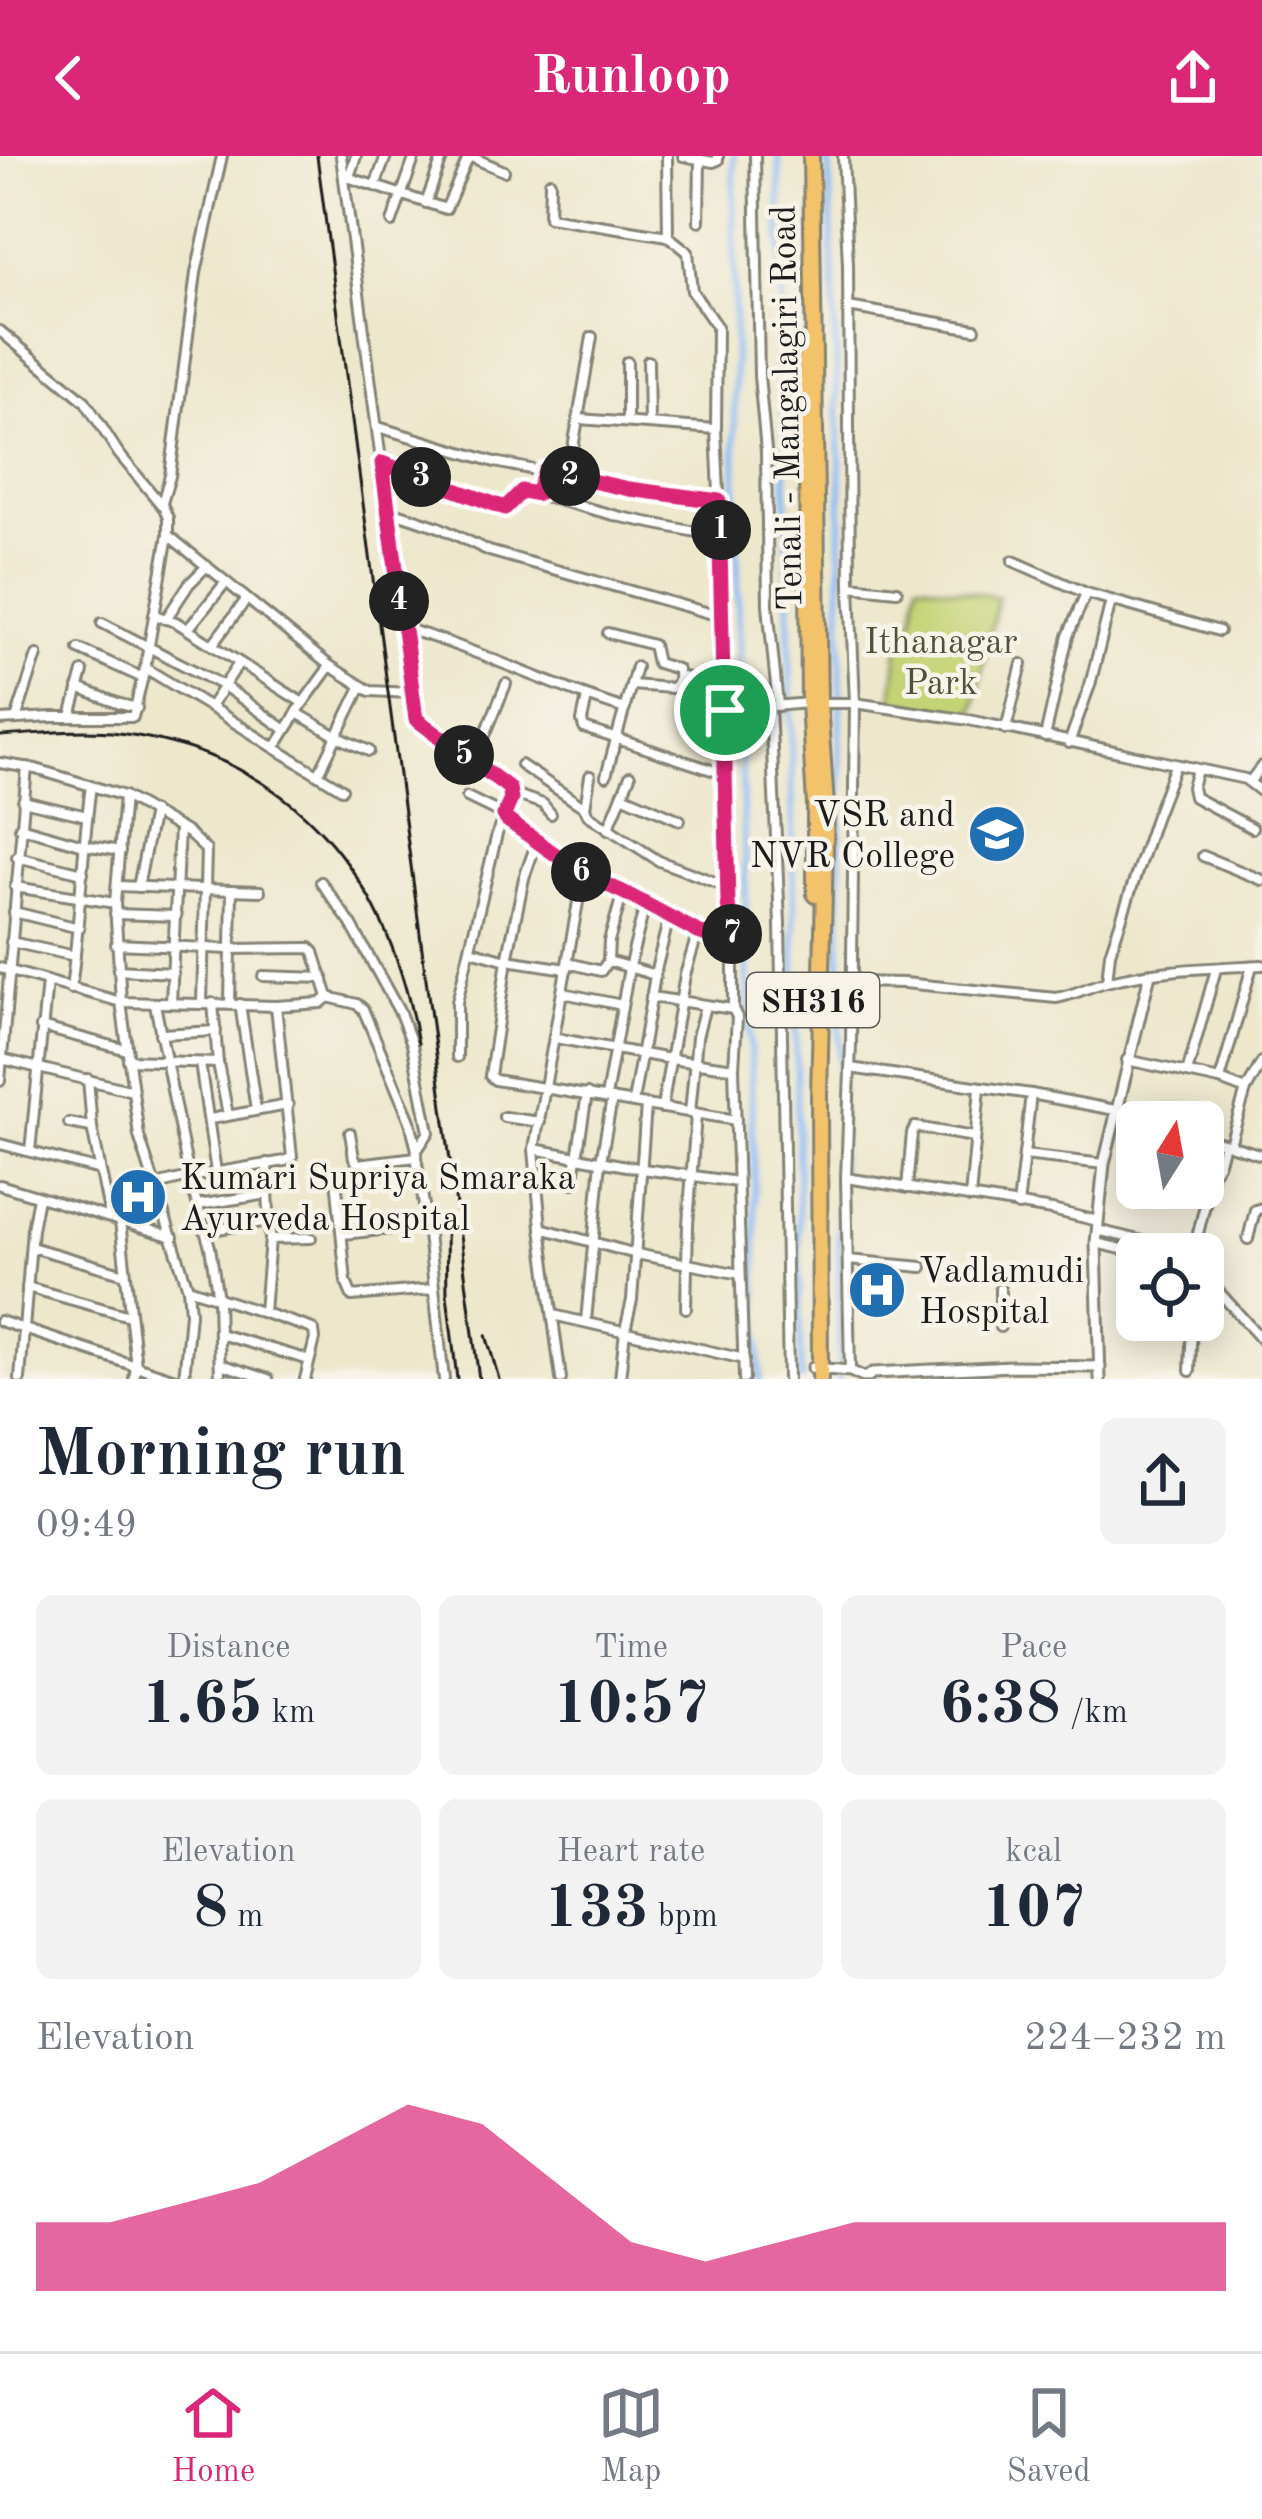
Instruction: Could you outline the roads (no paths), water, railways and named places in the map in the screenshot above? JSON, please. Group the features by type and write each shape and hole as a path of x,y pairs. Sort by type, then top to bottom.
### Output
{"main road":[{"name":"Tenali - Mangalagiri Road","path":"807,156 815,805 811,1122 818,1373"}],"street":[{"path":"161,505 170,476 196,273 221,156"},
{"path":"341,156 416,719 512,793 543,804 551,814"},
{"path":"346,176 356,156"},
{"path":"375,186 386,156"},
{"path":"392,222 415,156"},
{"path":"426,203 443,156"},
{"path":"346,176 443,209 448,208 469,156 504,171"},
{"path":"667,156 668,236"},
{"path":"683,156 716,162 718,156"},
{"path":"755,156 768,605 778,706 788,1379"},
{"path":"843,156 852,703 846,1178 858,1376"},
{"path":"699,221 700,159"},
{"path":"550,182 549,217 668,236 688,252 692,291 717,327 716,429 725,685 730,710 728,887 737,1017 734,1068 744,1379"},
{"path":"848,307 975,329"},
{"path":"0,331 85,401 168,518 144,673 137,708 130,718 0,720"},
{"path":"572,454 592,337"},
{"path":"648,361 649,424"},
{"path":"627,362 627,422"},
{"path":"579,418 716,429"},
{"path":"378,427 495,462 629,489 719,501"},
{"path":"382,463 501,507 508,507 522,491 721,537"},
{"path":"537,494 545,471"},
{"path":"388,510 489,550 723,617"},
{"path":"168,535 361,687 412,693"},
{"path":"1013,561 1086,593 1219,631"},
{"path":"166,619 207,566"},
{"path":"188,629 226,581"},
{"path":"850,586 897,591"},
{"path":"1045,737 1068,636 1086,593"},
{"path":"212,645 246,600"},
{"path":"1069,743 1112,601"},
{"path":"154,615 188,629 303,703"},
{"path":"102,623 224,686 286,730"},
{"path":"403,628 625,709"},
{"path":"608,633 653,645 657,663 677,669 679,676 672,688 631,685"},
{"path":"80,649 144,673 210,707 342,789"},
{"path":"16,719 37,655"},
{"path":"210,707 239,663"},
{"path":"1006,729 1022,664"},
{"path":"274,748 329,666"},
{"path":"606,776 636,667"},
{"path":"71,717 83,672"},
{"path":"679,676 725,685"},
{"path":"474,762 506,684"},
{"path":"318,775 361,687"},
{"path":"78,688 137,708"},
{"path":"587,698 582,727 727,775"},
{"path":"730,710 852,703 1045,737 1250,781 1262,791"},
{"path":"297,713 369,751"},
{"path":"0,764 124,796 188,833 206,850 207,1003 216,1031 228,1115"},
{"path":"521,765 585,808"},
{"path":"1107,981 1110,953 1175,765"},
{"path":"1250,781 1262,766"},
{"path":"0,1082 4,969 11,942 26,767"},
{"path":"1197,770 1194,796 1252,828"},
{"path":"590,776 588,815 658,861 728,887"},
{"path":"608,829 630,776"},
{"path":"71,988 91,784"},
{"path":"457,1057 457,1002 497,834 512,793"},
{"path":"622,795 680,820"},
{"path":"0,1321 180,1379 190,1313 188,1288 139,1136 121,1002 115,908 124,796"},
{"path":"467,797 504,815 583,874 733,945"},
{"path":"23,801 87,816"},
{"path":"138,887 153,812"},
{"path":"20,826 120,851"},
{"path":"172,1003 179,828"},
{"path":"537,841 507,960 490,1076 736,1120"},
{"path":"1203,856 1262,880"},
{"path":"17,857 82,873"},
{"path":"561,1379 534,1149 583,874"},
{"path":"321,882 351,924 412,1044 429,1132 417,1154"},
{"path":"15,886 176,916"},
{"path":"117,886 260,891"},
{"path":"232,890 235,1004 256,1110"},
{"path":"471,950 507,960 601,971 608,961 623,892"},
{"path":"586,1322 614,1050 646,905"},
{"path":"14,912 79,928"},
{"path":"633,1102 669,917"},
{"path":"662,1108 680,1001 698,932"},
{"path":"11,942 75,956"},
{"path":"116,944 310,948 328,997"},
{"path":"608,961 655,975"},
{"path":"852,982 1056,998 1107,981 1150,974 1257,966 1220,1080"},
{"path":"1187,1072 1216,968"},
{"path":"4,969 121,1002 276,1006 321,1003 328,997"},
{"path":"118,970 173,973"},
{"path":"818,1373 858,1376 1012,1366 1100,1373 1097,1231 1104,1164 1150,974"},
{"path":"263,976 322,978"},
{"path":"30,1151 47,982"},
{"path":"563,992 622,1005"},
{"path":"328,997 362,1009 410,1121 429,1225 445,1379"},
{"path":"651,997 733,1009"},
{"path":"155,1003 218,1298 220,1379"},
{"path":"156,1186 285,1161 293,1154 276,1006"},
{"path":"686,1308 694,1063 705,1006"},
{"path":"41,1027 166,1063 218,1063"},
{"path":"160,1034 216,1031"},
{"path":"555,1038 734,1068"},
{"path":"2,1059 133,1091"},
{"path":"1127,1060 1246,1090"},
{"path":"1198,1233 1213,1172 1262,1062"},
{"path":"200,1063 216,1172"},
{"path":"850,1068 1115,1110"},
{"path":"88,1079 100,1170 125,1274 134,1379"},
{"path":"970,1198 980,1088"},
{"path":"573,1183 587,1094"},
{"path":"1018,1206 1031,1094"},
{"path":"210,1119 288,1105"},
{"path":"620,1379 632,1300 646,1105"},
{"path":"504,1117 540,1122"},
{"path":"69,1123 92,1127"},
{"path":"907,1188 915,1127 974,1137"},
{"path":"350,1133 358,1164 417,1154"},
{"path":"1224,1143 1262,1155"},
{"path":"0,1144 100,1170"},
{"path":"534,1149 737,1182"},
{"path":"1024,1155 1104,1164"},
{"path":"264,1312 270,1239 267,1163"},
{"path":"335,1177 346,1282 352,1296 433,1289"},
{"path":"846,1178 1052,1210 1116,1240"},
{"path":"0,1185 173,1237"},
{"path":"198,1205 268,1194"},
{"path":"20,1379 38,1197"},
{"path":"1248,1239 1255,1210 1262,1208"},
{"path":"205,1231 269,1221"},
{"path":"343,1234 429,1225"},
{"path":"541,1228 636,1254 740,1274"},
{"path":"1097,1231 1116,1235"},
{"path":"270,1239 311,1238"},
{"path":"31,1246 125,1274"},
{"path":"848,1259 922,1267"},
{"path":"27,1287 130,1316"},
{"path":"188,1288 314,1331 305,1379"},
{"path":"1000,1289 1000,1327"},
{"path":"1224,1297 1262,1340"},
{"path":"552,1315 744,1359"},
{"path":"220,1334 309,1360"},
{"path":"1190,1371 1191,1341"},
{"path":"220,1364 268,1379"}],"waterway":[{"path":"734,156 741,742 760,1379"},
{"path":"779,156 801,1379"},
{"path":"829,156 841,491 839,1379"}],"railway":[{"path":"317,156 479,1379"},
{"path":"0,736 104,732 181,746 235,768 283,797 323,834 357,878 384,927 418,1043"},
{"path":"446,1230 447,1295 457,1379"},
{"path":"486,1335 499,1379"}],"place":[{"name":"VSR and NVR College","path":"997,834"},
{"name":"Kumari Supriya Smaraka Ayurveda Hospital","path":"138,1197"},
{"name":"Vadlamudi Hospital","path":"877,1290"}],"park label":[{"name":"Ithanagar Park","path":"941,660"}]}
